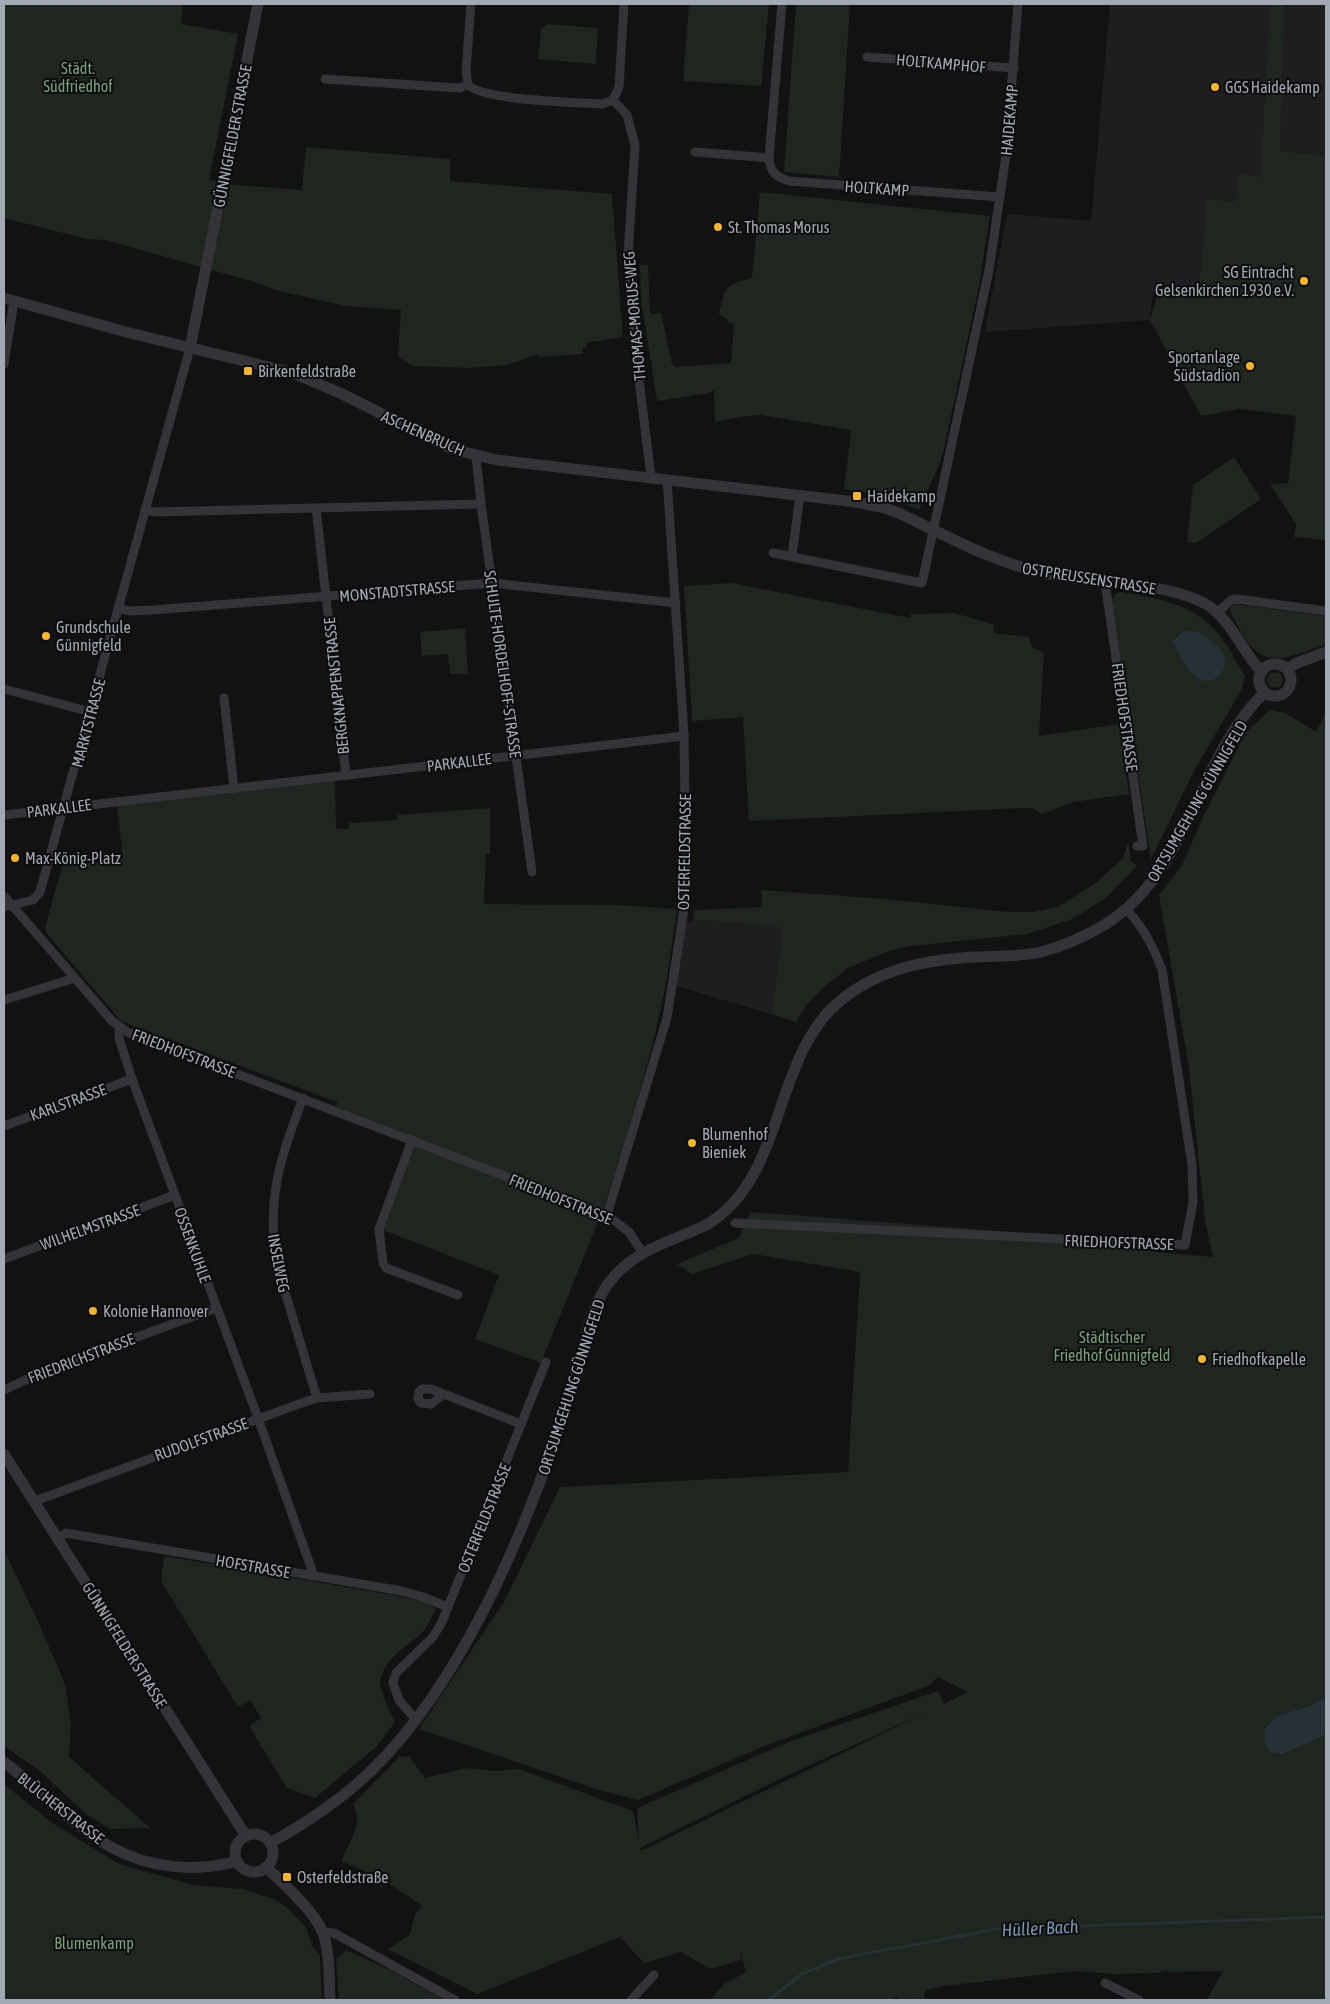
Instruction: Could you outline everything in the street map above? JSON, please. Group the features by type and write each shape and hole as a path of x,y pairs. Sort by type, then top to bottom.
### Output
{"street":[{"name":"GÜNNIGFELDER STRASSE","path":"190,348 258,4"},
{"path":"471,4 466,71 468,84 473,90 510,97 602,104 613,100 619,86 624,4"},
{"path":"695,152 770,158 782,4"},
{"name":"HAIDEKAMP","path":"934,530 989,270 1006,156 1018,4"},
{"name":"HOLTKAMPHOF","path":"867,57 1014,68"},
{"path":"325,79 459,88 468,84"},
{"name":"THOMAS-MORUS-WEG","path":"613,100 627,115 635,144 628,257 635,346 651,478"},
{"name":"HOLTKAMP","path":"770,158 770,167 773,173 777,177 789,181 1000,197"},
{"path":"4,364 9,299"},
{"name":"ASCHENBRUCH","path":"9,299 190,348 292,373 309,379 445,445 476,456 667,479"},
{"name":"MARKTSTRASSE","path":"7,906 33,900 40,892 190,348"},
{"name":"SCHULTE-HORDELHOFF-STRASSE","path":"476,456 532,872"},
{"name":"OSTPREUSSENSTRASSE","path":"667,479 800,495 885,508 1006,563 1050,575 1167,591 1200,601 1224,620 1248,657 1261,671"},
{"name":"OSTERFELDSTRASSE","path":"607,1215 665,1027 683,916 686,868 684,736 667,479"},
{"path":"792,556 800,495"},
{"path":"145,509 154,512 481,504"},
{"name":"BERGKNAPPENSTRASSE","path":"316,508 346,775"},
{"path":"773,553 922,583 934,530"},
{"name":"FRIEDHOFSTRASSE","path":"1105,582 1143,846 1137,846"},
{"name":"MONSTADTSTRASSE","path":"118,608 129,611 153,610 492,583 676,603"},
{"path":"1217,613 1231,600 1237,599 1326,610"},
{"path":"1287,669 1297,663 1326,652"},
{"path":"1278,664 1287,669 1290,674 1290,684 1285,692 1275,696 1264,693 1258,680 1264,667 1278,664"},
{"path":"4,689 91,712"},
{"name":"ORTSUMGEHUNG GÜNNIGFELD","path":"416,1720 458,1656 492,1593 521,1529 556,1436 600,1298 616,1275 642,1252 708,1224 741,1195 761,1159 801,1055 814,1031 828,1012 846,995 867,981 911,965 972,958 1012,956 1046,950 1087,934 1126,909 1145,892 1164,865 1181,836 1228,742 1250,708 1264,693"},
{"path":"224,698 234,788"},
{"name":"PARKALLEE","path":"4,815 684,736"},
{"name":"FRIEDHOFSTRASSE","path":"4,896 7,906 112,1020 127,1032 607,1215 629,1232 642,1252"},
{"name":"FRIEDHOFSTRASSE","path":"734,1223 1185,1245 1193,1202 1192,1165 1162,970 1145,932 1126,909"},
{"path":"4,1000 75,978"},
{"name":"OSSENKUHLE","path":"119,1026 119,1038 132,1079 258,1418 314,1576"},
{"name":"KARLSTRASSE","path":"4,1126 132,1079"},
{"name":"INSELWEG","path":"302,1098 281,1156 274,1187 273,1240 276,1262 317,1398"},
{"path":"412,1140 379,1229 382,1263 386,1268 458,1295"},
{"name":"WILHELMSTRASSE","path":"4,1259 176,1195"},
{"name":"FRIEDRICHSTRASSE","path":"4,1390 42,1372 216,1308"},
{"name":"OSTERFELDSTRASSE","path":"416,1720 399,1700 393,1683 396,1672 402,1664 423,1648 433,1637 448,1607 546,1362"},
{"name":"RUDOLFSTRASSE","path":"35,1501 317,1398 370,1394"},
{"path":"444,1394 521,1424"},
{"name":"GÜNNIGFELDER STRASSE","path":"4,1454 246,1836"},
{"name":"HOFSTRASSE","path":"58,1538 66,1533 402,1591 448,1607"},
{"path":"270,1843 324,1810 354,1787 396,1746 416,1720"},
{"name":"BLÜCHERSTRASSE","path":"4,1762 82,1828 112,1848 147,1861 171,1866 214,1866 237,1861"},
{"path":"260,1835 270,1843 272,1856 266,1867 251,1872 244,1869 237,1861 236,1846 246,1836 260,1835"},
{"path":"266,1867 314,1918 323,1932 326,1943 330,2000"},
{"path":"323,1932 334,1933 455,2000"},
{"path":"631,2000 654,1975"},
{"path":"1105,1983 1139,2000"}],"shaded area":[{"path":"1110,4 1270,4 1260,177 1235,202 1207,200 1198,295 1158,292 1153,294 1150,320 985,332 1007,214 1091,221"},
{"path":"1285,4 1326,4 1326,156 1280,151"},
{"path":"1188,631 1206,636 1220,649 1225,665 1218,677 1205,681 1195,676 1187,667 1173,641 1183,632"},
{"path":"693,920 777,926 783,932 771,1014 676,986 683,927"},
{"path":"1326,1697 1326,1735 1283,1754 1270,1753 1265,1743 1265,1729 1276,1716 1310,1706"}],"green space":[{"name":"Städt. Südfriedhof","path":"4,4 183,4 181,24 238,34 209,180 236,185 302,190 306,147 450,159 450,181 612,194 623,337 586,343 587,347 582,348 583,354 540,357 538,354 507,365 470,368 413,366 398,357 401,310 346,306 275,290 261,284 106,240 87,239 4,218"},
{"path":"689,4 769,4 761,86 683,81"},
{"path":"796,4 850,4 839,177 784,172"},
{"name":"Sportanlage Südstadion","path":"1270,4 1285,4 1280,151 1326,156 1326,540 1294,537 1296,524 1270,484 1288,483 1296,416 1239,409 1201,416 1150,320 1158,292 1198,295 1207,199 1235,202 1239,173 1260,177"},
{"path":"547,24 598,28 596,64 538,59 541,29"},
{"path":"760,192 990,216 978,291 942,458 919,510 877,494 844,489 851,430 761,415 715,422 714,390 710,393 657,401 641,299 640,265 648,265 650,314 661,313 672,364 675,367 731,363 734,325 719,314 727,288 752,278"},
{"path":"1234,457 1261,499 1196,543 1187,542 1193,485"},
{"path":"731,583 910,618 911,614 954,613 995,625 993,633 1029,637 1032,647 1044,653 1039,736 1119,724 1129,794 1073,802 1042,814 1032,808 1022,808 749,821 743,717 692,721 684,586"},
{"path":"1121,592 1150,597 1177,605 1202,618 1223,640 1245,676 1242,689 1195,769 1151,859 1112,602 1115,595"},
{"path":"1236,604 1326,616 1326,645 1281,658 1264,656 1249,644 1232,616 1231,606"},
{"path":"465,628 468,674 450,674 448,654 422,656 420,632"},
{"path":"1272,672 1278,672 1283,677 1281,686 1272,688 1267,683 1267,677"},
{"name":"Städtischer Friedhof Günnigfeld","path":"1270,710 1286,713 1316,732 1326,713 1326,1697 1310,1706 1276,1716 1283,1754 1326,1735 1326,2000 1207,2000 1223,1971 1170,1972 1166,1970 1157,1973 1113,1974 1075,1971 944,1986 927,1990 924,1994 925,2000 915,1998 913,2000 899,2000 898,1997 888,2000 710,2000 724,1984 746,1972 740,1952 741,1960 710,1969 681,1952 644,1963 620,1937 477,1994 388,1949 410,1935 415,1914 422,1906 382,1879 341,1861 356,1825 356,1811 353,1804 399,1757 409,1756 425,1778 466,1768 495,1771 519,1769 633,1811 639,1842 637,1808 791,1741 938,1691 944,1704 968,1692 938,1677 928,1686 767,1745 638,1800 599,1790 419,1729 504,1602 560,1487 848,1472 860,1272 753,1254 692,1274 677,1264 739,1238 751,1212 1011,1232 1012,1239 1213,1257 1205,1221 1189,1068 1159,895 1182,865 1205,813 1246,732","holes":["925,1713 641,1851 640,1848 784,1777"]},
{"path":"335,781 336,829 349,829 349,823 398,820 397,815 490,808 490,854 486,854 484,904 617,905 677,909 666,984 654,1039 630,1125 604,1207 541,1363 475,1339 499,1275 383,1230 417,1138 337,1107 337,1102 121,1021 47,934 45,928 64,859 80,864 123,859 117,806"},
{"path":"1128,842 1131,861 1137,866 1106,898 1072,919 1028,934 911,946 892,950 848,968 825,986 807,1004 796,1022 771,1014 783,932 777,926 693,920 694,910 762,907 761,890 885,899 1009,912 1033,912 1058,907 1098,881 1123,858"},
{"path":"4,1550 65,1684 71,1724 69,1757 150,1828 110,1829 86,1814 40,1771 4,1746"},
{"path":"164,1556 399,1596 422,1601 436,1608 422,1633 395,1656 384,1669 381,1678 381,1688 395,1722 377,1746 315,1798 287,1788 249,1726 261,1718 250,1700 238,1707 161,1581"},
{"name":"Blumenkamp","path":"4,1784 51,1822 119,1864 194,1885 244,1889 276,1900 285,1906 306,1927 312,1946 320,1955 322,2000 4,2000"},
{"path":"346,1950 388,1969 444,2000 339,2000 336,1960"}],"waterway":[{"name":"Hüller Bach","path":"769,2000 802,1974 838,1959 997,1929 1326,1917"}],"place":[{"name":"GGS Haidekamp","path":"1215,87"},
{"name":"St. Thomas Morus","path":"718,227"},
{"name":"SG Eintracht Gelsenkirchen 1930 e.V.","path":"1304,281"},
{"name":"Sportanlage Südstadion","path":"1250,366"},
{"name":"Birkenfeldstraße","path":"248,371"},
{"name":"Haidekamp","path":"857,496"},
{"name":"Grundschule Günnigfeld","path":"46,636"},
{"name":"Max-König-Platz","path":"15,858"},
{"name":"Blumenhof Bieniek","path":"692,1143"},
{"name":"Kolonie Hannover","path":"93,1311"},
{"name":"Friedhofkapelle","path":"1202,1359"},
{"name":"Osterfeldstraße","path":"287,1877"}]}
